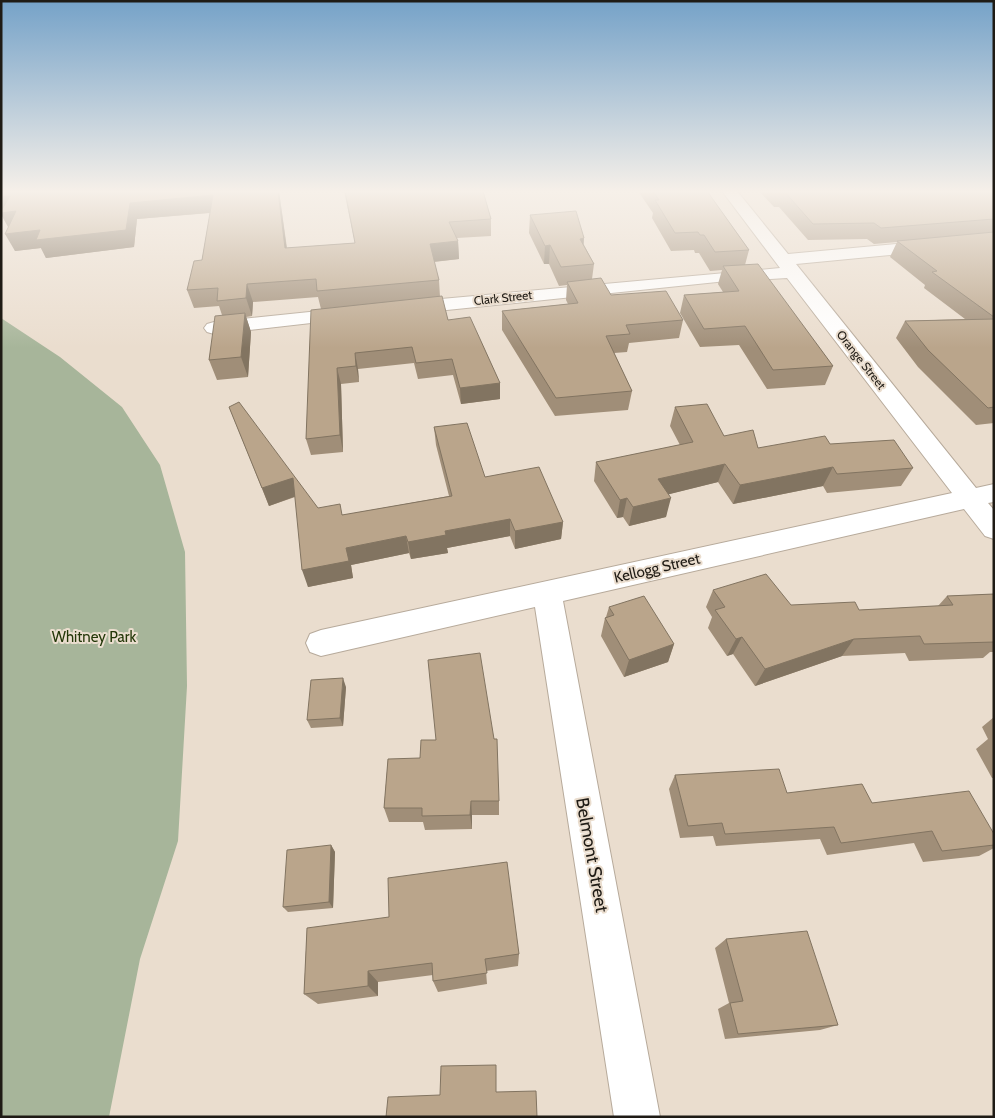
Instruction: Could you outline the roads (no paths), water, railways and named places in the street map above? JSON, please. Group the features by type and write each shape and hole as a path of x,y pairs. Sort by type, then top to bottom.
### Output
{"street":[{"name":"Orange Street","path":"770,243 981,496 994,529"},
{"name":"Clark Street","path":"392,310 716,277 969,243"},
{"path":"214,328 362,313"},
{"name":"Kellogg Street","path":"321,643 981,496"},
{"name":"Belmont Street","path":"547,592 637,1117"}],"park label":[{"name":"Whitney Park","path":"94,637"}]}
